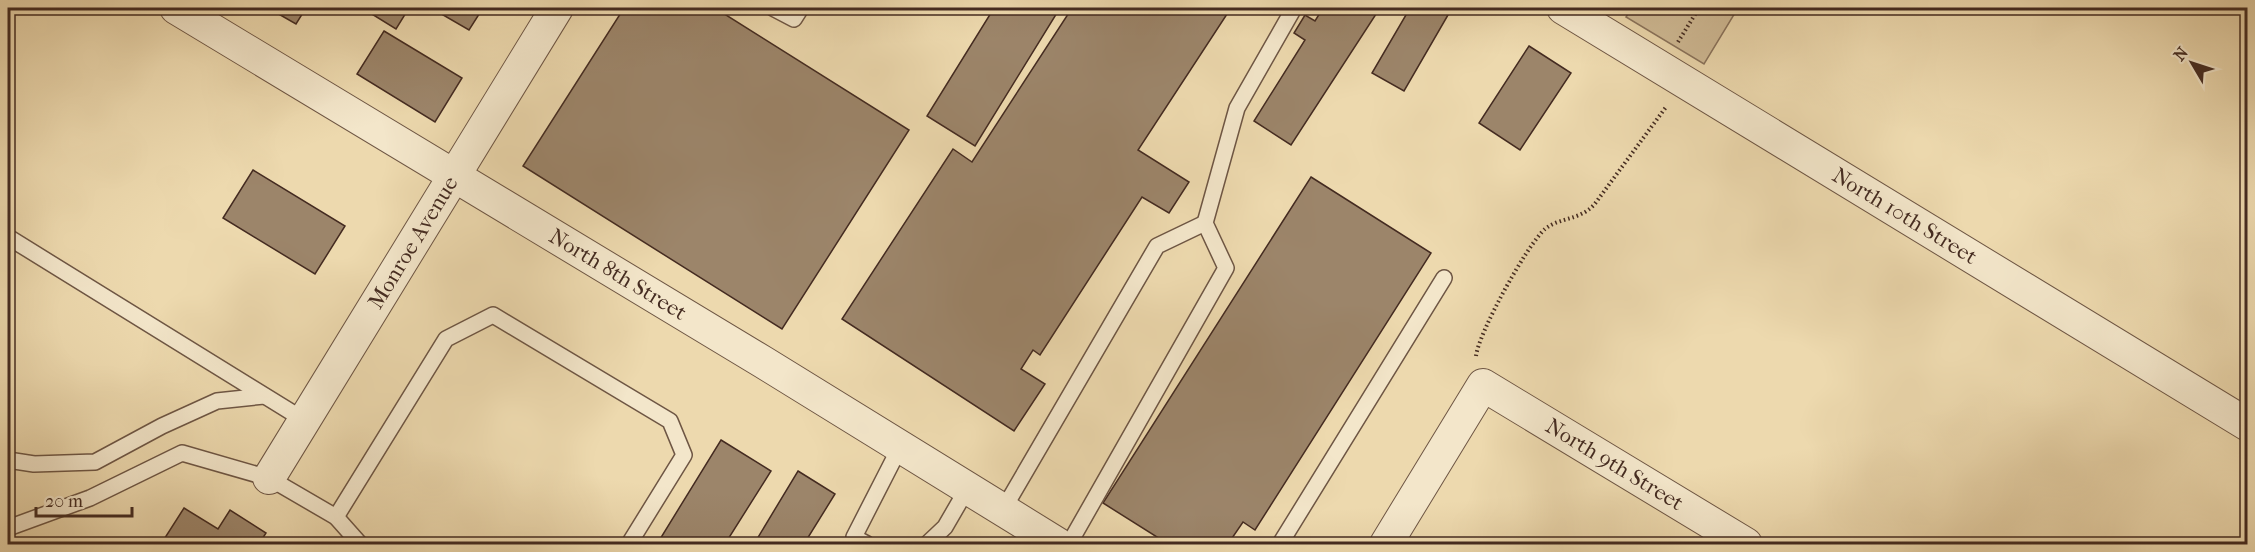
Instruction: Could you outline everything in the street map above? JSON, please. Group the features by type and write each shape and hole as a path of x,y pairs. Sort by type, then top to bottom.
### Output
{"street":[{"name":"North 8th Street","path":"176,8 1058,544"},
{"name":"Monroe Avenue","path":"269,478 556,8"},
{"name":"North 10th Street","path":"1563,8 2247,425"},
{"path":"1386,544 1483,385"},
{"name":"North 9th Street","path":"1483,385 1746,544"}],"lane":[{"path":"773,8 794,19 801,8"},
{"path":"1069,544 1226,268 1205,223 1237,108 1294,8"},
{"path":"1003,510 1157,246 1205,223"},
{"path":"8,237 304,420"},
{"path":"1280,544 1444,278"},
{"path":"336,517 446,339 493,315 670,421 684,455 629,544"},
{"path":"8,460 34,464 95,462 162,426 217,401 264,396"},
{"path":"867,544 854,537 900,447"},
{"path":"8,528 90,498 182,453 269,478 336,517 360,544"},
{"path":"927,544 945,527 967,489"}],"path":[{"path":"1483,385 1476,365 1479,342 1503,293 1545,229 1585,213 1594,205 1673,75 1699,8"}],"shaded area":[{"path":"1632,8 1738,8 1704,64 1626,17"}],"building":[{"path":"268,8 306,8 296,24"},
{"path":"362,8 409,8 396,29"},
{"path":"431,8 483,8 469,30"},
{"path":"624,8 715,8 909,130 782,329 523,166"},
{"path":"994,8 1060,8 975,146 927,116"},
{"path":"1072,8 1231,8 1138,150 1189,182 1169,213 1142,197 1040,355 1033,350 1021,369 1045,384 1014,431 842,319 953,149 972,162"},
{"path":"1323,8 1380,8 1291,145 1254,121 1305,40 1294,33 1305,15 1315,21"},
{"path":"1410,8 1435,8 1448,15 1404,91 1372,73"},
{"path":"384,31 462,78 435,122 357,74"},
{"path":"1529,46 1571,73 1520,150 1479,123"},
{"path":"253,170 345,226 315,274 223,218"},
{"path":"1311,177 1431,253 1255,530 1243,522 1228,544 1168,544 1103,503"},
{"path":"721,440 771,471 725,544 657,544"},
{"path":"798,471 835,494 804,544 754,544"},
{"path":"184,508 218,529 230,510 266,533 259,544 161,544"}]}
